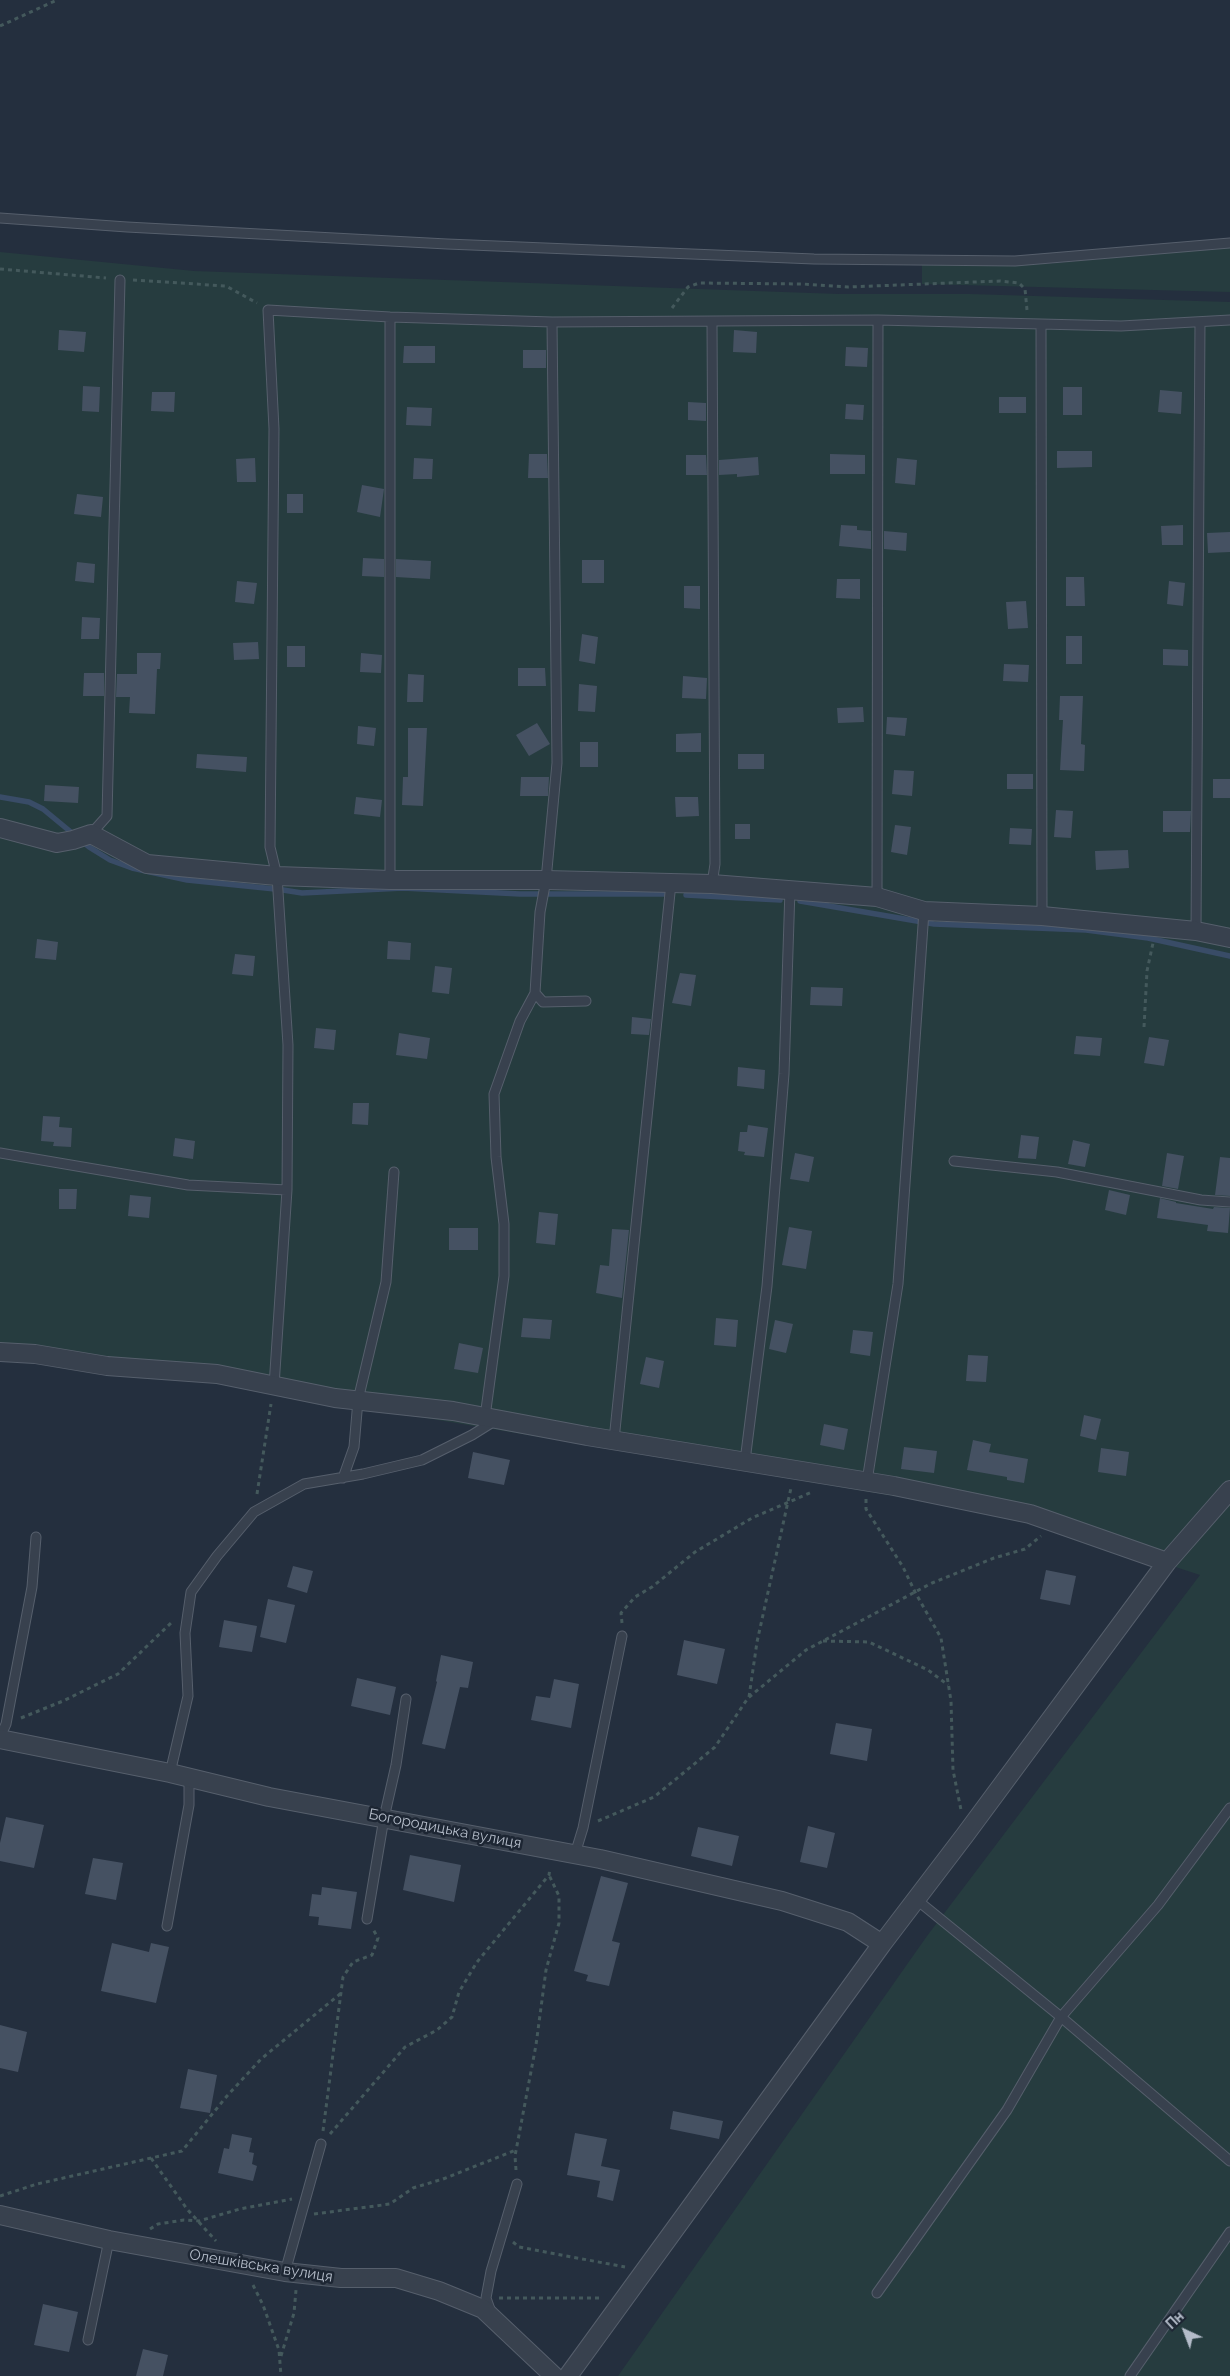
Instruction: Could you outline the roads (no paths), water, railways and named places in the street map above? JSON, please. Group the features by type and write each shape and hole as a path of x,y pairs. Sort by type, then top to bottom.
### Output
{"street":[{"path":"0,828 57,843 84,837 147,864 277,876 545,883 712,884 790,889 877,897 924,912 1042,916 1196,931 1230,938"},
{"path":"0,1352 35,1354 107,1366 217,1374 335,1398 454,1411 614,1440 867,1481 1030,1514 1166,1562"},
{"path":"568,2376 882,1944 965,1836 1166,1562 1230,1490"},
{"name":"Богородицька вулиця","path":"2,1734 269,1797 575,1854 782,1902 848,1922 882,1944"},
{"name":"Олешківська вулиця","path":"0,2215 117,2242 238,2264 291,2273 341,2278 396,2278 439,2290 483,2309 554,2376"}],"lane":[{"path":"0,218 446,244 814,259 1015,261 1230,243"},
{"path":"84,837 107,816 120,280"},
{"path":"274,1386 287,1190 288,1045 277,876 270,847 274,429 268,310 390,317 552,322 878,320 1121,326 1230,320"},
{"path":"390,317 390,880"},
{"path":"877,897 878,320"},
{"path":"170,1773 188,1696 185,1633 191,1592 217,1556 254,1512 304,1484 342,1478 422,1460 472,1435 492,1418 504,1276 504,1224 496,1157 494,1094 520,1021 535,994 542,902 557,763 552,322"},
{"path":"712,322 715,855 712,884"},
{"path":"1196,931 1200,323"},
{"path":"1041,324 1042,916"},
{"path":"614,1440 672,883"},
{"path":"745,1462 767,1286 784,1084 790,889"},
{"path":"867,1481 898,1284 924,912"},
{"path":"535,994 543,1002 586,1001"},
{"path":"0,1153 188,1185 287,1190"},
{"path":"954,1161 1057,1172 1191,1198 1230,1202"},
{"path":"342,1478 354,1447 358,1400 386,1282 394,1172"},
{"path":"2,1734 32,1587 36,1537"},
{"path":"575,1854 583,1828 622,1636"},
{"path":"367,1918 384,1818 396,1765 406,1699"},
{"path":"167,1926 189,1805 189,1777"},
{"path":"877,2294 1007,2110 1061,2016 1158,1905 1230,1808"},
{"path":"917,1900 1061,2016 1230,2161"},
{"path":"291,2273 301,2216 321,2144"},
{"path":"494,2319 486,2298 491,2271 517,2184"},
{"path":"1130,2376 1230,2232"},
{"path":"88,2340 117,2242"}],"waterway":[{"path":"0,797 29,802 43,809 89,847 110,860 132,868 187,880 275,889"},
{"path":"283,890 302,893 403,888 520,894 665,894"},
{"path":"686,895 780,900"},
{"path":"800,901 934,924 1086,930 1148,938 1230,956"}]}
